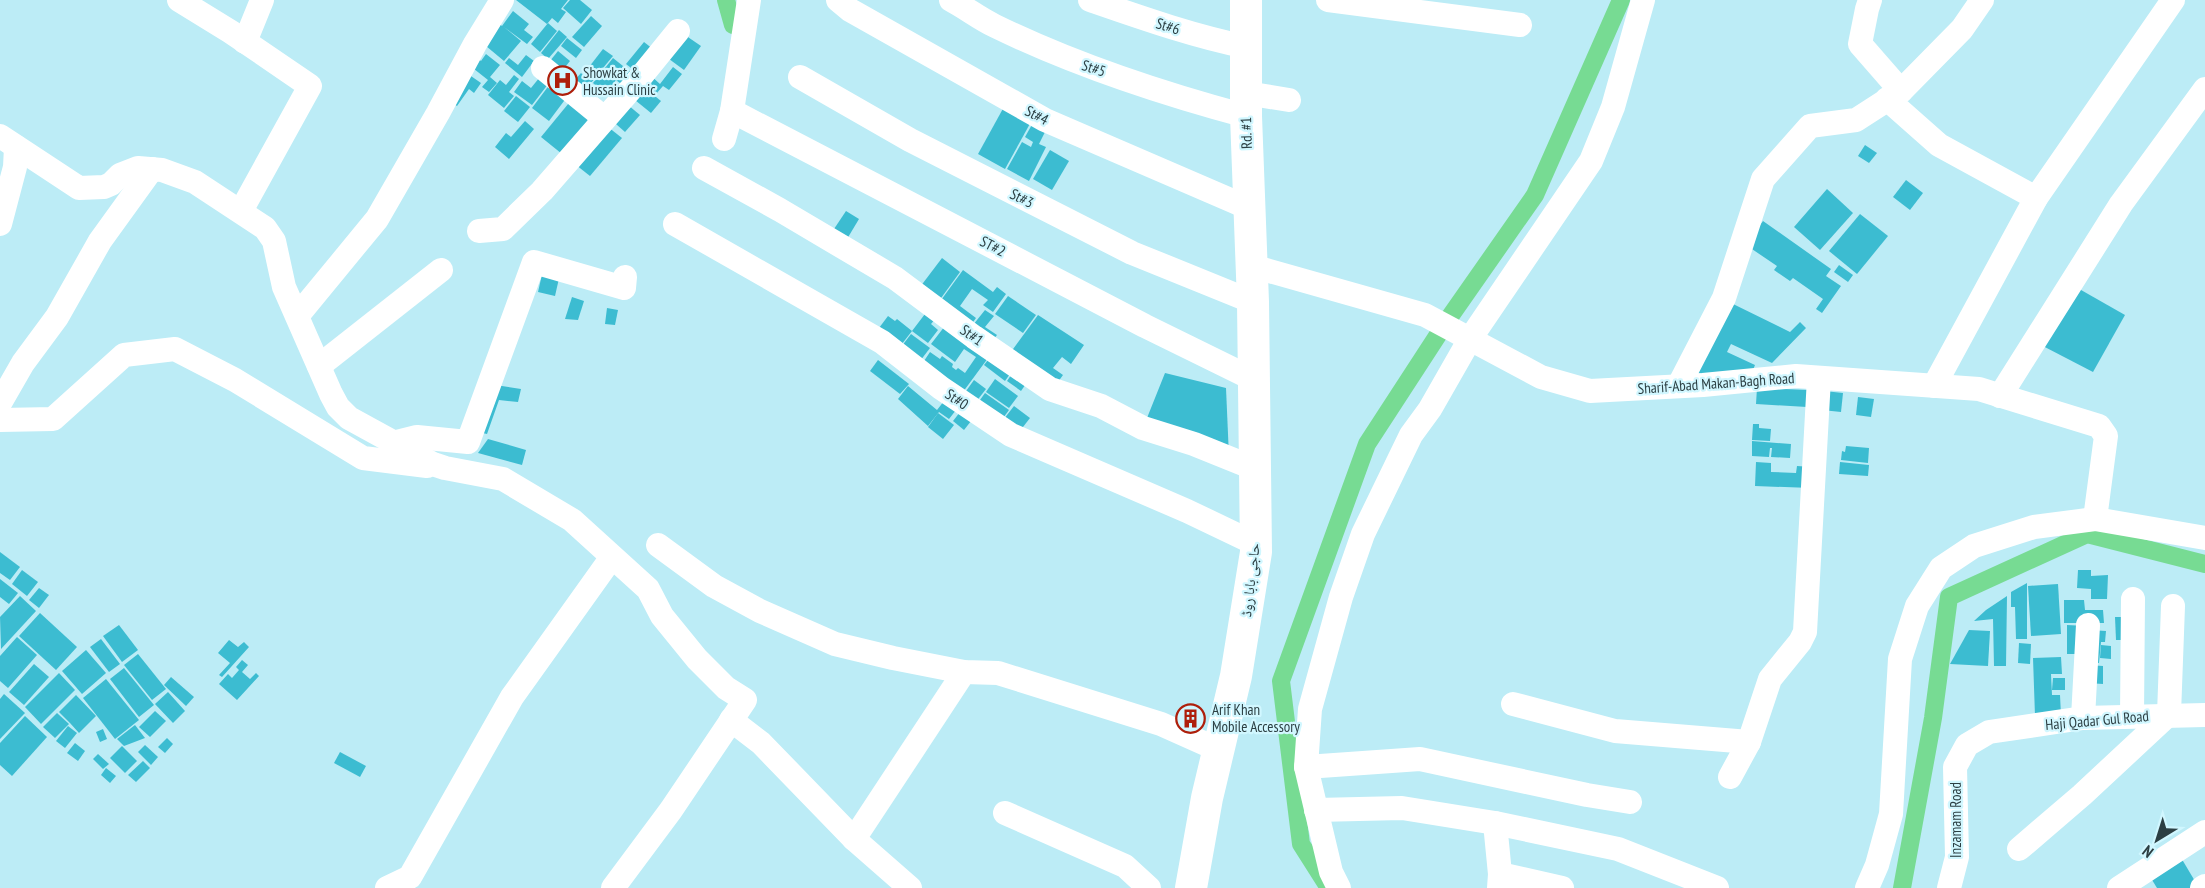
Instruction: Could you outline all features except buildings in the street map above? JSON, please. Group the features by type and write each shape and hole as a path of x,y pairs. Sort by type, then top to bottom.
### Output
{"main road":[{"name":"Rd. #1","path":"1243,1 1247,47 1246,104 1252,266"},
{"name":"حاجی بابا روڈ","path":"1191,888 1217,749 1236,676 1256,544 1252,266"}],"street":[{"path":"179,0 310,86 241,211"},
{"path":"245,42 262,0"},
{"path":"298,315 376,219 502,0"},
{"path":"724,139 732,111 749,0"},
{"name":"St#4","path":"838,0 850,10 1045,120 1249,208"},
{"name":"St#5","path":"951,0 992,25 1077,63 1201,104 1246,104 1289,100"},
{"name":"St#6","path":"1090,0 1159,24 1213,40 1247,47"},
{"path":"1328,0 1520,25"},
{"path":"1339,888 1331,872 1306,767 1311,700 1341,597 1363,534 1411,435 1430,409 1468,338 1591,161 1613,107 1642,0"},
{"path":"1870,0 1860,44 1894,95 1939,145 2036,198"},
{"path":"1679,385 1724,298 1763,179 1810,126 1856,120 1894,95 1962,29 1982,0"},
{"path":"1934,386 2036,198 2173,0"},
{"path":"479,231 503,229 542,191 678,31"},
{"path":"543,68 604,118"},
{"name":"St#3","path":"800,77 910,140 1132,253 1253,302"},
{"path":"2000,396 2121,204 2205,89"},
{"name":"ST#2","path":"732,111 1254,380"},
{"path":"8,142 79,188 104,187 111,184 120,174 138,168 152,169 195,182 265,228 274,241 284,287 338,407 349,418 393,443 445,468"},
{"path":"0,225 15,167 8,142"},
{"name":"St#1","path":"704,168 895,278 974,337 1050,389 1101,406 1143,428 1194,444 1256,469"},
{"path":"0,403 23,363 57,317 100,241 152,169"},
{"name":"St#0","path":"675,224 882,342 941,388 1011,435 1256,544"},
{"path":"393,443 417,437 468,442 534,262 624,288 625,277"},
{"name":"Sharif-Abad Makan-Bagh Road","path":"1252,266 1421,314 1540,377 1590,391 1703,385 1796,376 1979,389 2099,426 2106,436 2095,519"},
{"path":"319,366 441,270"},
{"path":"0,420 53,419 124,355 175,349 235,380 363,458 445,468 503,479 572,520 648,589 662,616 697,659 726,688 745,700 670,810 613,888"},
{"path":"1730,777 1749,742 1770,679 1800,642 1805,632 1819,378"},
{"path":"1867,888 1877,865 1892,814 1900,659 1917,606 1941,568 1974,546 2034,527 2095,519 2205,538"},
{"path":"658,545 714,586 751,606 835,644 964,672 998,673 1161,724 1217,749"},
{"path":"387,888 410,877 512,696 612,557"},
{"path":"2132,716 2133,599"},
{"path":"2019,849 2082,795 2169,714 2173,606"},
{"path":"2083,718 2088,625"},
{"path":"854,839 964,672"},
{"path":"1513,704 1616,731 1749,742"},
{"name":"Haji Qadar Gul Road","path":"1989,732 2083,718 2169,714 2205,715"},
{"path":"731,720 760,743 854,839 910,888"},
{"name":"Inzamam Road","path":"1949,888 1957,857 1955,767 1967,745 1989,732"},
{"path":"1306,767 1420,759 1630,802"},
{"path":"1316,810 1402,808 1495,823 1618,849 1717,888"},
{"path":"1005,813 1125,866 1149,888"},
{"path":"1495,823 1500,881 1562,888"},
{"path":"2119,888 2205,832"}],"waterway":[{"path":"726,0 733,25"},
{"path":"1329,888 1301,844 1281,681 1367,444 1449,318 1535,195 1621,0"},
{"path":"1902,888 1933,718 1949,597 2087,534 2205,564"}],"place":[{"name":"Showkat & Hussain Clinic","path":"562,81"},
{"name":"Arif Khan Mobile Accessory","path":"1191,718"}]}
